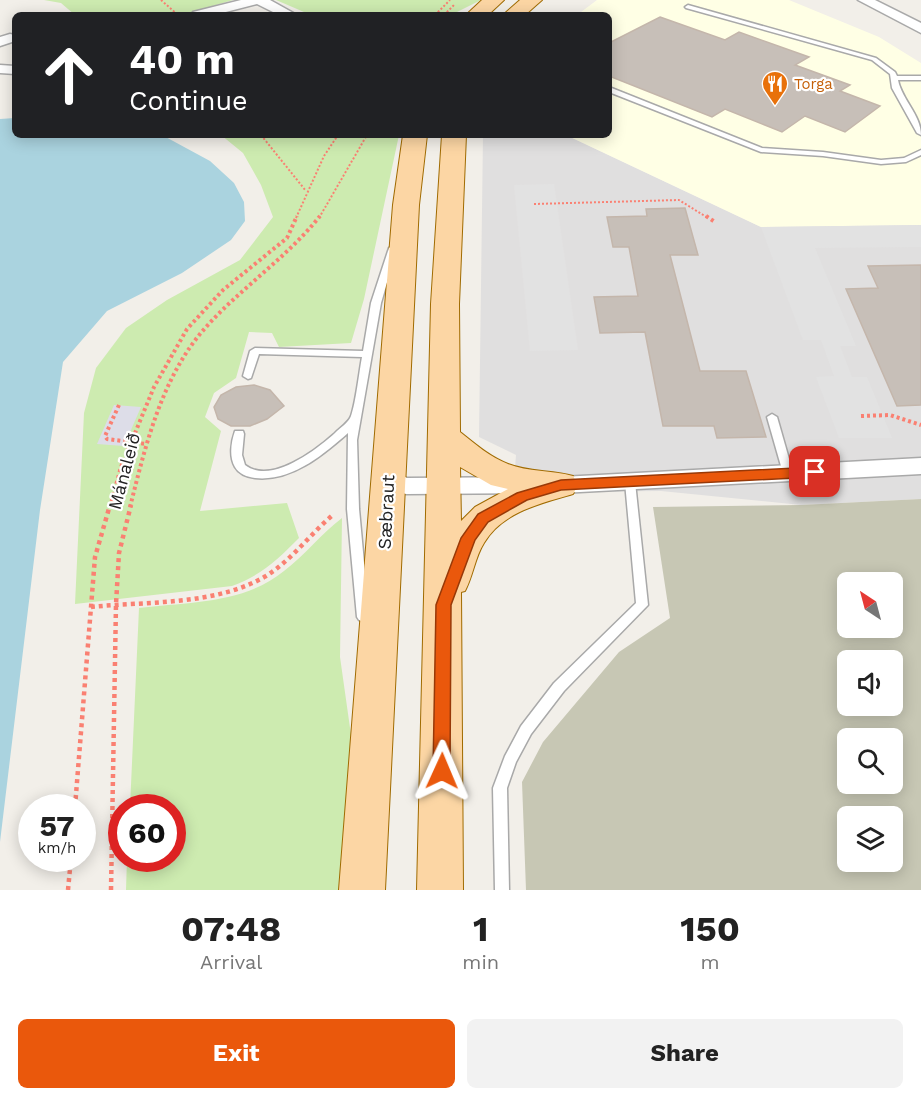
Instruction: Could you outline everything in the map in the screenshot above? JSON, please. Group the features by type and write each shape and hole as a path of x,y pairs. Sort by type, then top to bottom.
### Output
{"main road":[{"path":"480,12 494,0"},
{"path":"517,12 532,0"},
{"name":"Sæbraut","path":"362,890 406,205 415,138"},
{"path":"440,890 446,438 445,304 454,138"},
{"path":"446,438 480,465 503,476 561,485"},
{"path":"444,605 468,538 483,518 522,496 561,485"}],"street":[{"path":"210,12 259,0 284,12"},
{"path":"859,1 913,23"},
{"path":"388,476 394,482 406,486 561,485 921,466"}],"lane":[{"path":"688,8 865,55 888,68 896,78 896,88 921,133"},
{"path":"896,78 921,78"},
{"path":"612,90 761,150 823,154 881,162 906,160 921,152"},
{"path":"373,724 353,509 352,440 376,303 406,205"},
{"path":"248,376 255,351 367,354"},
{"path":"772,417 788,473"},
{"path":"239,434 237,460 243,469 251,474 271,474 305,460 333,441 356,420"},
{"path":"502,890 500,788 510,760 526,730 559,687 642,605 630,482"}],"path":[{"path":"161,0 175,12"},
{"path":"438,12 450,0"},
{"path":"263,138 306,191"},
{"name":"Mánaleið","path":"76,794 95,556 121,467 154,387 187,329 223,290 287,238 300,213 306,191 335,138"},
{"name":"Mánaleið","path":"111,890 119,553 146,444 168,385 199,335 239,295 301,240 323,213 365,138"},
{"path":"534,204 679,200 715,222"},
{"path":"119,405 105,436 110,442 146,444"},
{"path":"861,416 890,415 921,425"},
{"path":"91,607 202,596 229,592 253,584 269,574 335,514"},
{"path":"69,890 70,872"}],"shaded area":[{"path":"597,0 789,0 879,37 921,63 921,225 761,227 572,138 612,138 612,12 581,12"},
{"path":"483,138 572,138 761,227 921,225 921,499 801,505 661,491 513,494 516,455 479,437"},
{"path":"554,184 578,350 530,351 514,185"},
{"path":"921,225 921,247 815,248 856,346 840,346 852,377 867,377 892,438 839,438 816,377 834,376 821,340 803,340 761,227"},
{"path":"114,405 141,407 124,446 97,444"},
{"path":"921,499 921,890 526,890 522,782 543,742 619,652 670,618 653,507 801,505"}],"green space":[{"path":"44,0 233,0 192,12 72,12 61,3"},
{"path":"276,0 481,0 457,12 304,12"},
{"path":"225,138 398,138 364,299 351,343 279,347 272,333 249,332 236,378 214,393 205,417 221,431 200,511 287,503 299,538 269,566 232,586 75,604 84,413 96,368 126,328 167,300 240,260 273,217 261,185 243,153"},
{"path":"342,518 340,657 352,742 339,890 126,890 127,872 186,872 186,794 131,794 139,608 215,600 251,590 284,571"}],"water":[{"path":"12,118 12,138 168,138 210,161 234,183 244,202 245,221 231,240 182,273 107,311 63,362 40,510 0,842 0,119"}],"building":[{"path":"660,17 725,40 739,32 809,57 795,65 850,85 840,91 880,106 845,132 805,116 782,132 725,109 712,117 612,77 612,41"},
{"path":"685,208 698,255 670,255 700,371 746,371 766,437 717,438 714,426 663,426 645,332 600,333 594,297 638,296 629,247 613,247 607,217 647,216 646,209"},
{"path":"921,265 921,405 897,406 846,289 878,288 868,266"},
{"path":"254,385 270,390 284,406 267,419 250,426 231,426 218,419 214,407 221,395 236,387"}],"place":[{"name":"Torga","path":"775,107"}],"route":[{"path":"442,771 444,605 468,538 483,518 522,496 561,485 815,472"}]}
